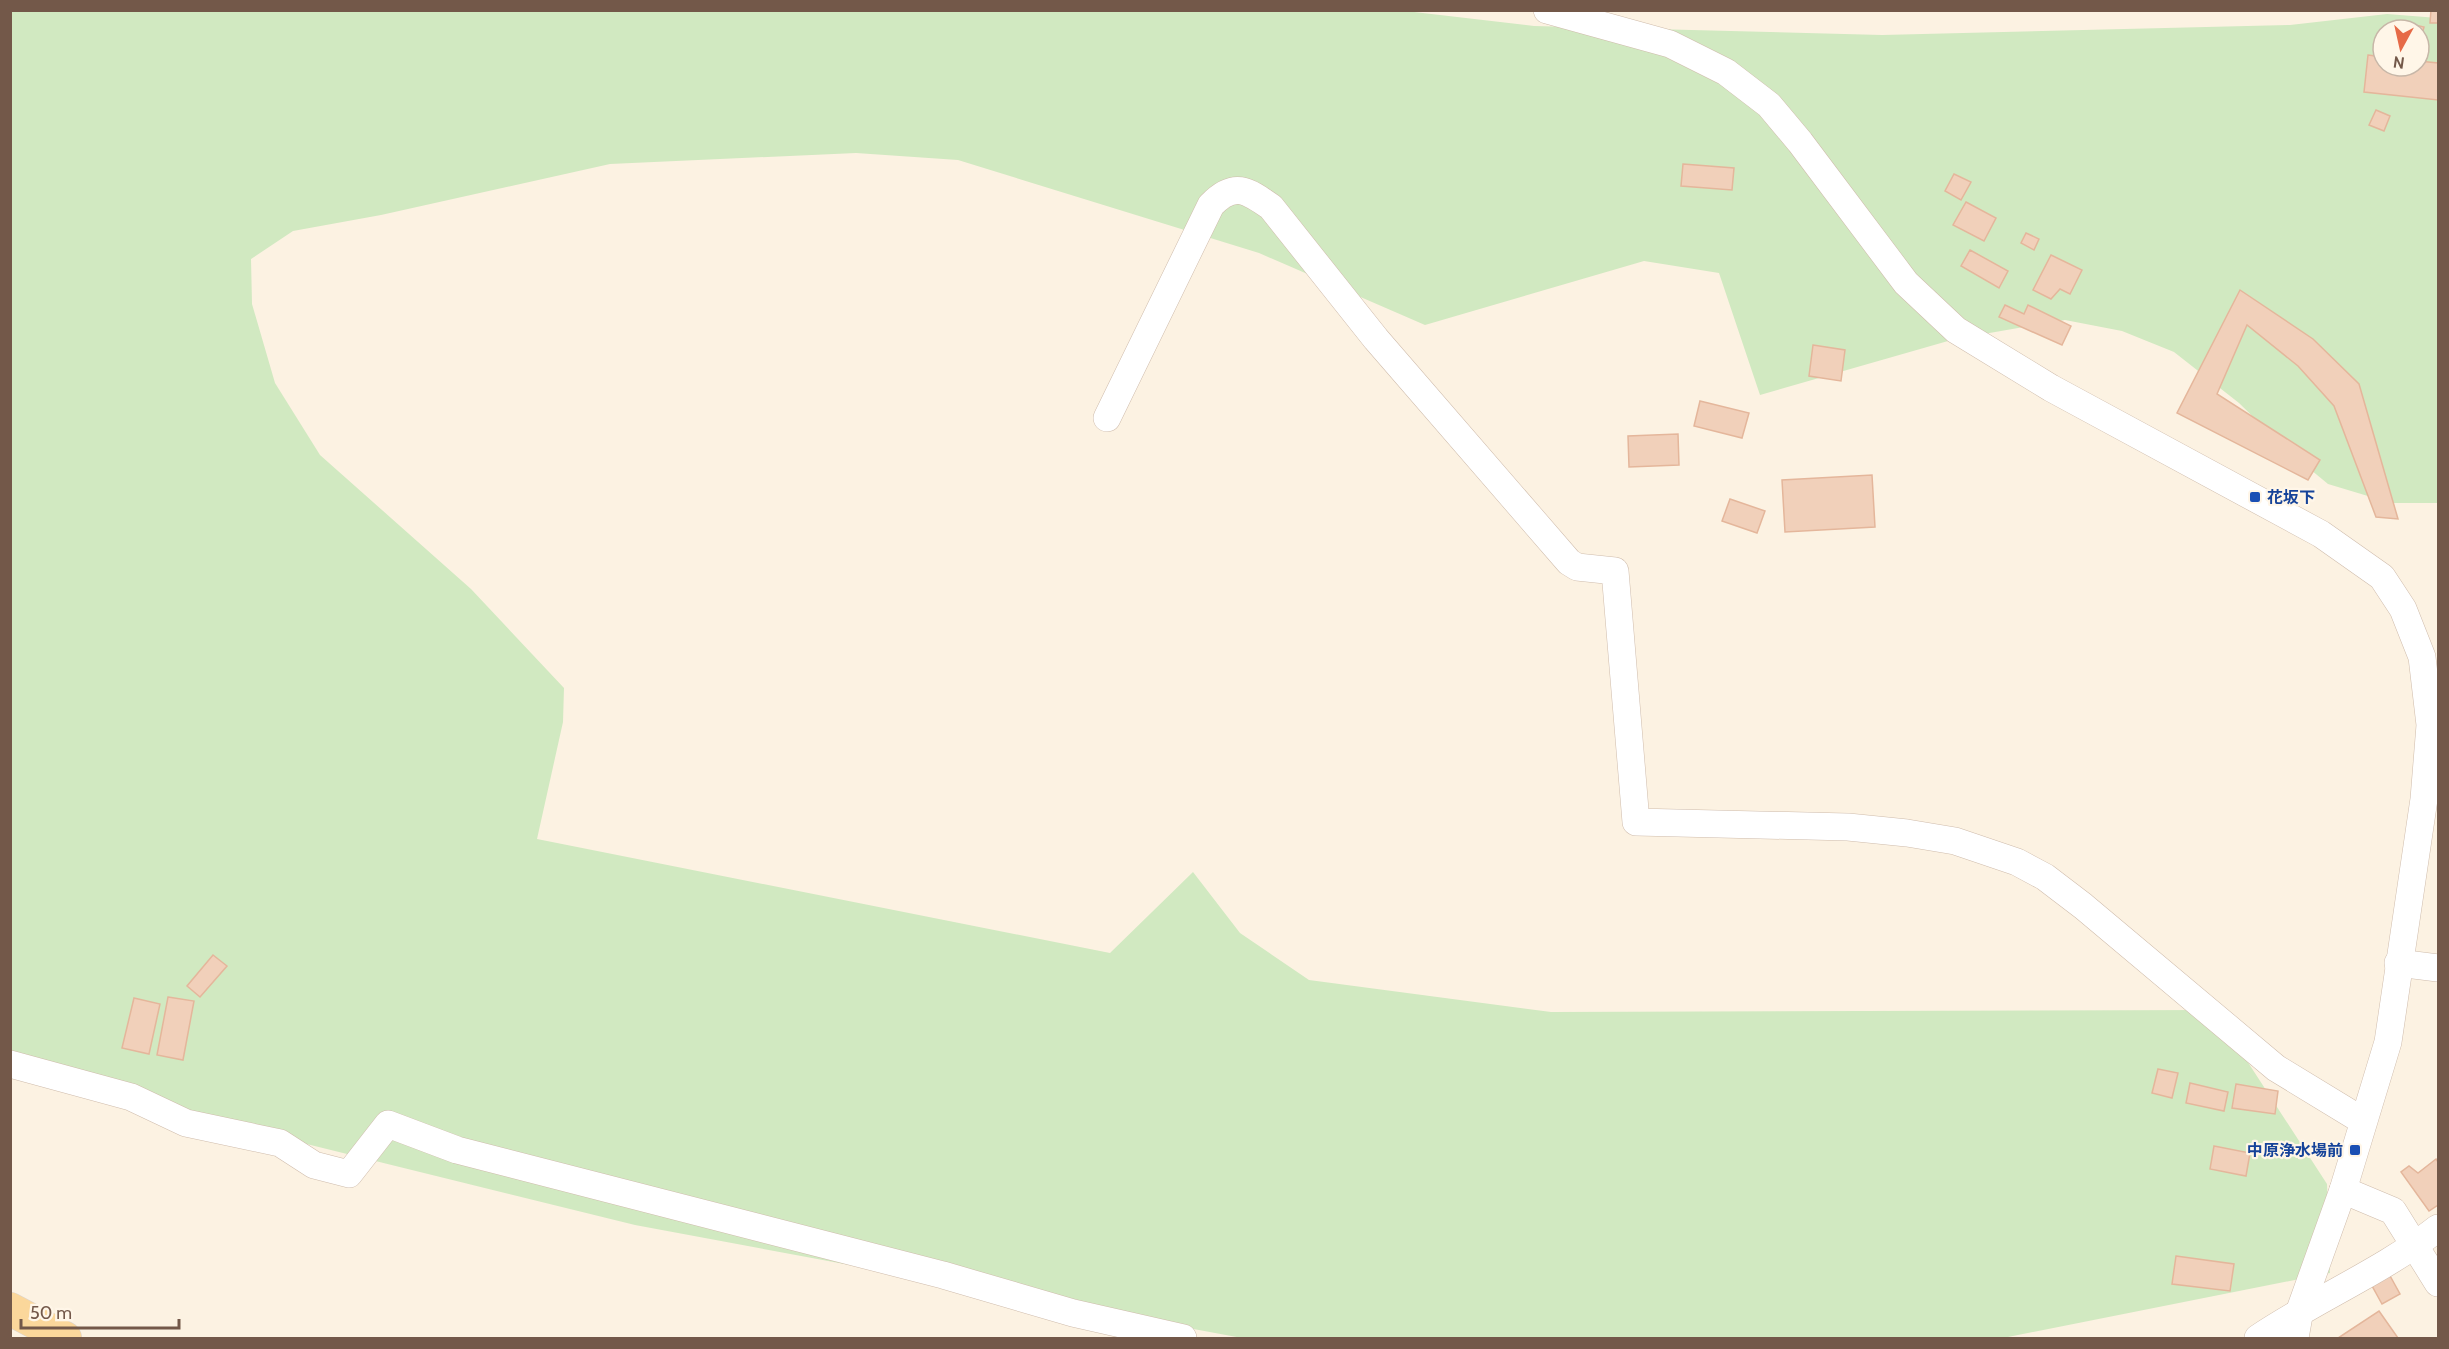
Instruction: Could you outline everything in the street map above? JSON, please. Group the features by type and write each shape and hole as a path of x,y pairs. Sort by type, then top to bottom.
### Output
{"main road":[{"path":"10,1309 65,1338"}],"street":[{"path":"1546,10 1670,44 1726,72 1768,105 1800,142 1906,283 1956,330 2051,388 2320,534 2382,577 2403,609 2422,657 2430,725 2431,798 2398,963 2388,1042 2343,1190 2301,1310 2295,1338"},
{"path":"1107,418 1211,205 1222,194 1232,190 1251,192 1271,207 1376,339 1569,562 1577,567 1615,571 1636,822 1848,827 1907,833 1955,841 2017,862 2045,876 2083,906 2276,1068 2363,1121"},
{"path":"2398,963 2439,968"},
{"path":"10,1064 131,1097 186,1123 280,1143 314,1165 349,1174 388,1124 457,1150 943,1275 1073,1313 1183,1338"},
{"path":"2343,1190 2393,1211 2439,1283"},
{"path":"2258,1338 2301,1310 2416,1245 2439,1228"}],"green space":[{"path":"1397,10 1534,26 1882,35 2290,25 2387,14 2438,18 2438,503 2391,503 2328,484 2288,451 2239,403 2174,352 2122,331 2065,320 1955,339 1760,395 1719,273 1644,261 1425,325 1259,253 958,160 856,153 610,164 381,215 293,231 251,259 252,304 275,383 320,455 471,589 564,688 563,722 537,839 1110,953 1193,872 1240,933 1309,980 1551,1012 2214,1010 2327,1184 2330,1273 2003,1338 1242,1338 635,1225 11,1071 10,11"}],"building":[{"path":"2431,10 2438,10 2438,23 2431,23"},
{"path":"2368,55 2371,55 2371,78 2431,78 2431,62 2438,63 2438,100 2364,92"},
{"path":"2376,110 2390,116 2384,131 2369,125"},
{"path":"1683,164 1734,168 1732,190 1681,186"},
{"path":"1954,174 1971,182 1961,200 1945,191"},
{"path":"1966,202 1996,218 1984,241 1953,225"},
{"path":"2026,233 2039,239 2034,250 2021,243"},
{"path":"1970,250 2008,271 1999,288 1961,266"},
{"path":"2051,255 2082,270 2070,294 2060,289 2051,299 2033,290"},
{"path":"2240,290 2313,339 2359,384 2398,519 2376,517 2334,406 2298,366 2247,325 2217,394 2320,460 2308,480 2177,413"},
{"path":"2005,305 2024,314 2028,305 2071,326 2062,345 1999,317"},
{"path":"1813,345 1845,350 1841,381 1809,376"},
{"path":"1700,401 1749,413 1742,438 1694,426"},
{"path":"1678,434 1679,465 1629,467 1628,436"},
{"path":"1872,475 1875,527 1785,532 1782,480"},
{"path":"1730,499 1765,511 1757,533 1722,521"},
{"path":"213,955 227,966 200,997 187,986"},
{"path":"168,997 194,1001 183,1060 157,1055"},
{"path":"134,998 160,1004 149,1054 122,1048"},
{"path":"2158,1069 2178,1073 2172,1098 2152,1093"},
{"path":"2190,1083 2228,1092 2224,1111 2186,1103"},
{"path":"2236,1084 2278,1091 2275,1114 2232,1108"},
{"path":"2214,1146 2250,1153 2246,1176 2210,1169"},
{"path":"2436,1159 2438,1162 2438,1205 2429,1211 2401,1172 2409,1166 2418,1173"},
{"path":"2176,1256 2234,1264 2230,1291 2172,1284"},
{"path":"2389,1274 2400,1294 2382,1304 2371,1284"},
{"path":"2379,1311 2398,1338 2338,1338"}],"place":[{"name":"花坂下","path":"2255,497"},
{"name":"中原浄水場前","path":"2355,1150"}]}
